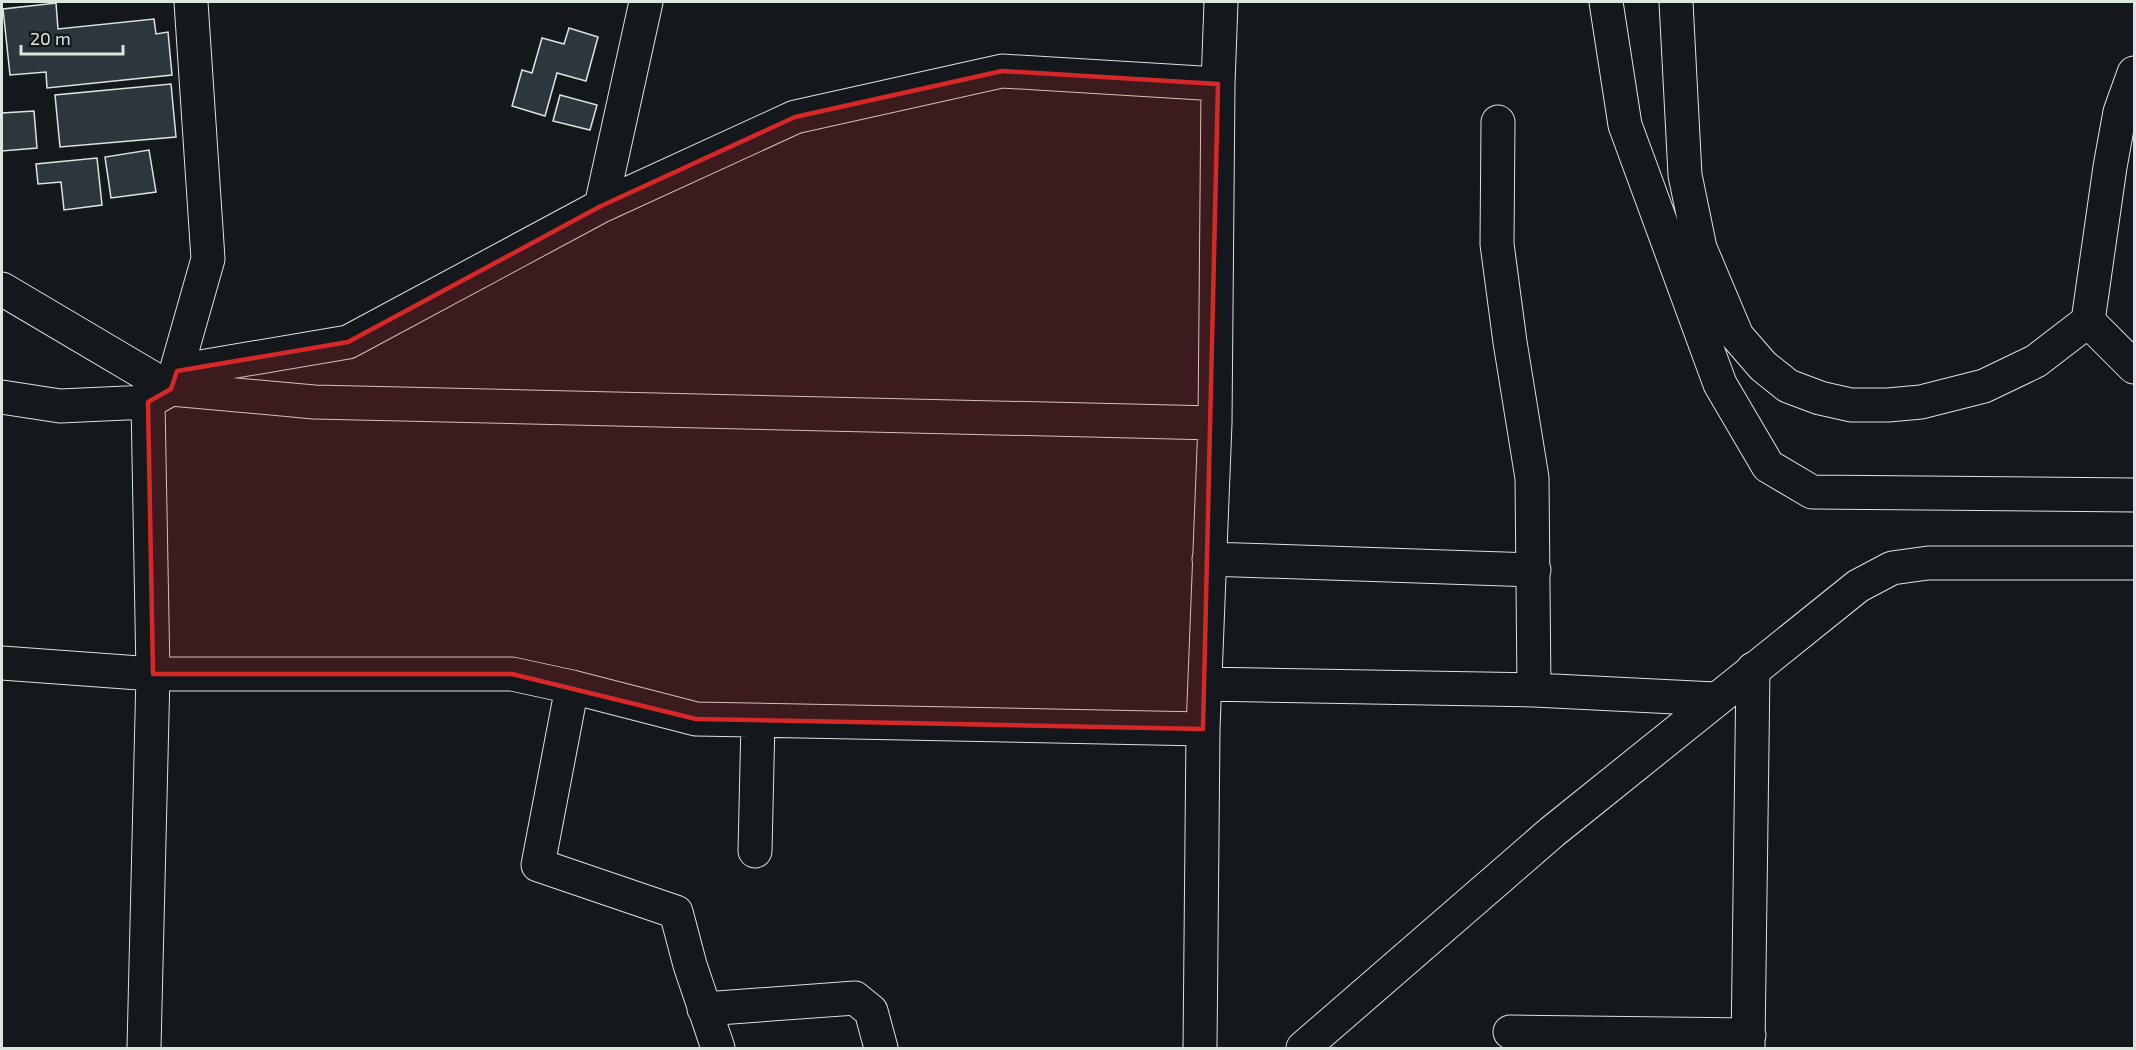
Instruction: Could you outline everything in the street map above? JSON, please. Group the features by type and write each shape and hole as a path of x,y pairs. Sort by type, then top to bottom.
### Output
{"street":[{"path":"144,1048 153,674 165,387 208,259 191,2"},
{"path":"601,206 646,2"},
{"path":"1200,1048 1203,729 1215,423 1218,84 1221,2"},
{"path":"1606,2 1625,125 1720,384 1768,466 1812,492 2134,495"},
{"path":"1676,2 1685,175 1700,248 1737,336 1763,366 1788,386 1820,398 1851,405 1921,402 1984,386 2036,361 2088,321 2120,112 2134,73"},
{"path":"2,397 60,406 165,387 348,342 601,206 795,117 1002,71 1218,84"},
{"path":"1498,122 1497,244 1532,478 1534,690"},
{"path":"2,288 165,387 314,402 1215,423"},
{"path":"2088,321 2134,367"},
{"path":"1209,559 1534,570"},
{"path":"1303,1048 1552,832 1858,586 1892,568 1928,563 2134,562"},
{"path":"2,663 153,674 512,674 696,719 1203,729"},
{"path":"1510,1032 1749,1042 1753,669"},
{"path":"1205,684 1534,690 1715,699"},
{"path":"572,687 538,865 676,912 704,1009 718,1048"},
{"path":"755,851 758,721"},
{"path":"704,1009 855,998 871,1011 881,1048"}],"highlighted area":[{"path":"1002,71 1218,84 1203,729 696,719 512,674 153,674 148,402 171,389 177,371 348,342 601,206 795,117"}],"building":[{"path":"56,3 58,29 154,19 156,34 168,32 172,75 47,88 46,72 10,75 3,9"},
{"path":"569,28 598,37 586,81 557,73 545,116 512,106 522,70 532,73 542,38 564,44"},
{"path":"171,84 176,137 60,147 55,95"},
{"path":"560,95 597,105 590,130 553,121"},
{"path":"34,111 37,148 2,151 2,113"},
{"path":"149,150 156,192 111,198 105,157"},
{"path":"97,158 102,205 64,210 61,182 38,184 36,164"}]}
